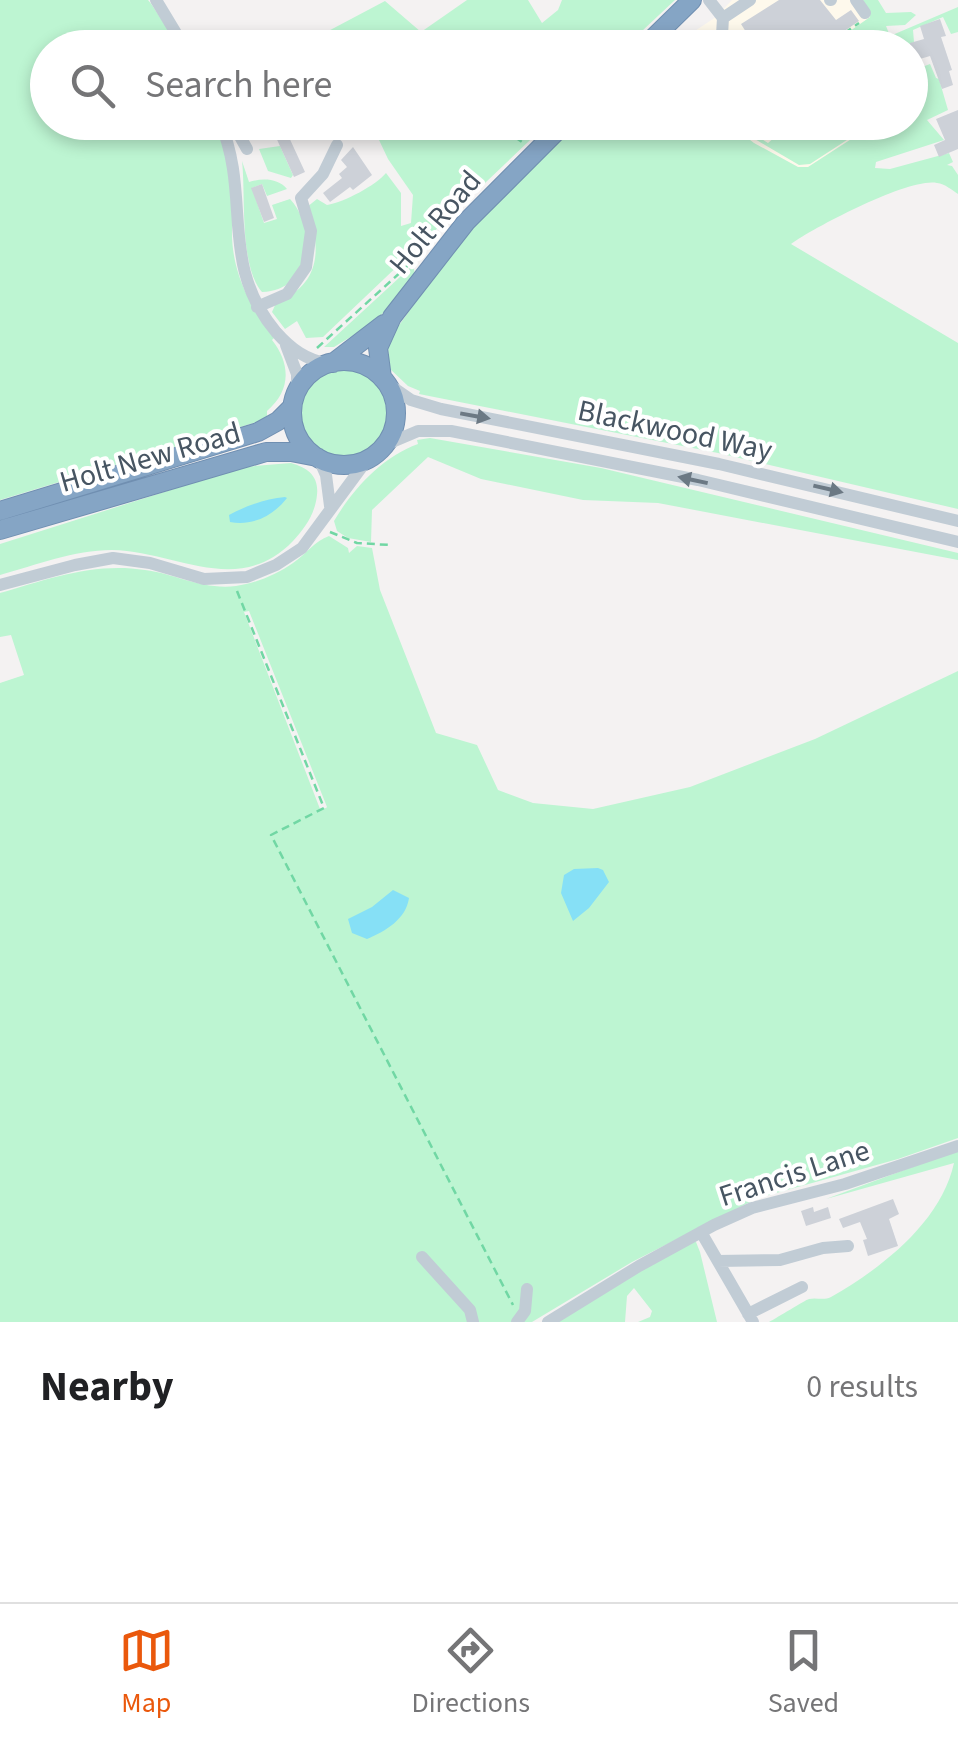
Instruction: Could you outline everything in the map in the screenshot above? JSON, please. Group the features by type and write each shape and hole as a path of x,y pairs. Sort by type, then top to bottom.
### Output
{"highway":[{"path":"661,30 692,0"},
{"name":"Holt Road","path":"384,380 378,348 392,317 466,222 547,140"},
{"name":"Holt Road","path":"331,363 392,317"},
{"path":"331,363 355,363 384,380 392,394 396,417 385,445 367,460 338,465 318,458 297,436 294,399 306,378 331,363"},
{"name":"Holt New Road","path":"0,510 258,432 278,421 294,399"},
{"name":"Holt New Road","path":"0,530 252,455 286,452 318,458"}],"street":[{"path":"156,0 174,30"},
{"path":"709,0 723,18 722,30"},
{"path":"723,18 750,0"},
{"path":"856,0 863,18"},
{"path":"225,140 236,180 241,263 257,307 285,343 294,363 294,399"},
{"path":"242,140 247,150"},
{"path":"257,307 287,294 306,267 311,231 300,198 323,174 337,146"},
{"path":"285,343 304,357 331,363"},
{"name":"Blackwood Way","path":"384,380 411,400 440,409 720,464 958,521"},
{"name":"Blackwood Way","path":"385,445 418,431 451,431 698,480 958,542"},
{"path":"318,458 326,476 330,506"},
{"path":"0,585 113,558 150,563 204,579 233,580 264,572 288,558 320,526 330,506 367,460"},
{"name":"Francis Lane","path":"548,1322 701,1232 752,1208 846,1184 958,1146"},
{"path":"701,1232 751,1318 802,1287"},
{"path":"718,1261 780,1260 823,1248 848,1246"},
{"path":"422,1257 470,1310 473,1322"},
{"path":"519,1320 527,1289"}],"path":[{"path":"847,30 863,18"},
{"path":"519,140 535,152"},
{"path":"309,346 318,348 428,247"},
{"path":"320,526 357,543 390,545"},
{"path":"233,580 324,808 270,835 519,1320"}],"shaded area":[{"path":"732,0 871,0 882,30 696,30"},
{"path":"749,140 851,140 809,167 798,167"}],"green space":[{"path":"0,0 148,0 168,30 30,30 30,140 221,140 232,174 235,260 250,301 283,358 284,386 267,416 257,422 0,500"},
{"path":"467,0 528,0 542,23 558,10 562,0 675,0 643,30 424,30"},
{"path":"863,0 878,0 886,13 916,15 905,25 886,26 888,30 851,30 870,17"},
{"path":"385,1 419,30 330,30"},
{"path":"958,7 958,32 951,34 943,17 904,30"},
{"path":"928,65 939,79 948,110 928,120"},
{"path":"928,121 944,140 876,162 875,168 890,169 949,153 953,162 947,165 958,175 958,194 937,183 906,188 820,226 791,244 958,343 958,509 718,453 419,394 389,368 388,344 392,335 476,218 561,140 750,140 798,167 808,167 850,140 928,140"},
{"path":"379,140 530,140 323,337 306,338 297,321 285,329 272,312 276,303 302,286 314,264 315,237 307,207 317,199 327,205 342,200 368,188 386,173 401,193 401,226 411,223 413,195"},
{"path":"756,140 847,140 810,164 799,165"},
{"path":"280,146 291,178 268,171 259,149"},
{"path":"242,161 249,182 270,180 287,189 267,196 262,184 252,188 264,223 277,219 272,205 290,199 304,226 305,256 300,270 278,289 262,292 250,265"},
{"path":"413,265 415,274 360,336 357,333 334,347 324,347"},
{"path":"344,370 375,383 388,414 375,445 344,458 313,445 300,414 313,383"},
{"path":"430,438 601,468 958,553 958,560 658,503 583,500 481,479 428,457 372,510 371,542 348,538 337,531 334,521 370,475 392,457 418,444 417,440"},
{"path":"291,463 314,478 314,508 293,541 272,558 250,567 205,567 112,550 69,555 0,575 0,544 243,467"},
{"path":"329,536 348,548 349,553 357,546 372,548 380,590 436,733 477,745 498,790 533,803 593,809 690,787 815,739 958,671 958,1138 758,1198 632,1262 532,1322 0,1322 0,683 24,675 11,635 0,637 0,593 71,573 108,568 145,570 212,586 236,586 280,571","holes":["249,611 327,807 320,809 244,612"]},
{"path":"958,1150 958,1322 769,1322 809,1299 831,1297 889,1257 923,1224 947,1185 954,1163 826,1199"},
{"path":"696,1242 700,1252 717,1322 638,1322 650,1317 652,1311 634,1288 627,1296 625,1322 558,1322 647,1266"}],"water":[{"path":"285,497 269,515 247,522 230,522 229,515 242,509"},
{"path":"598,868 609,882 573,921 561,893 564,875 574,869"},
{"path":"393,890 409,898 399,918 367,939 352,933 348,919"}],"building":[{"path":"779,0 820,0 836,20 851,10 859,21 846,30 745,30 741,24"},
{"path":"940,19 953,85 942,89 928,57 928,30 921,30 920,26"},
{"path":"958,110 958,149 939,157 934,145 945,140 936,119"},
{"path":"277,140 290,140 305,172 294,177"},
{"path":"353,147 372,175 330,202 323,193 342,178 339,174 347,167 341,160"},
{"path":"262,184 274,218 264,222 251,188"},
{"path":"893,1199 899,1214 889,1219 898,1246 868,1256 860,1222 843,1228 839,1219"},
{"path":"813,1207 814,1212 828,1207 831,1218 806,1226 801,1211"}]}
